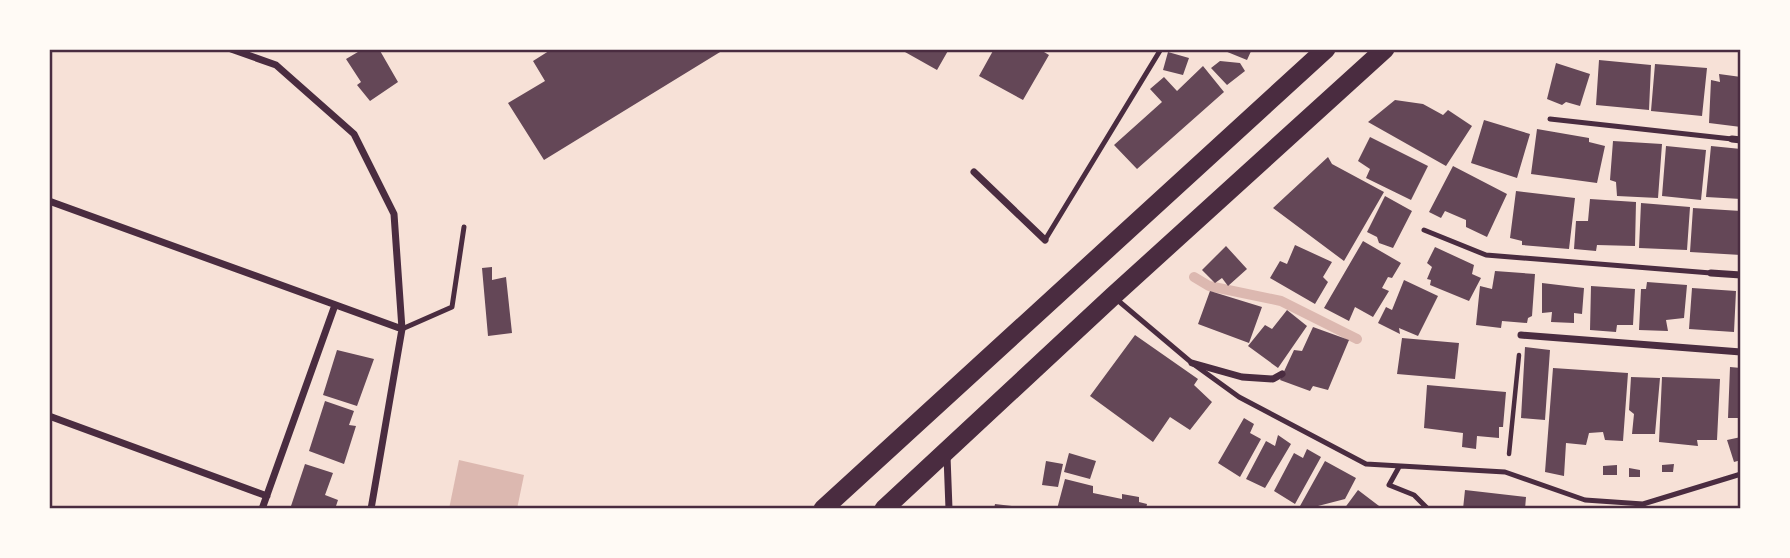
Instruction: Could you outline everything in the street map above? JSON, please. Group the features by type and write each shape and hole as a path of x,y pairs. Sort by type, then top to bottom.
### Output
{"highway":[{"path":"822,509 1326,49"},
{"path":"884,509 1385,49"}],"street":[{"path":"232,49 276,65 354,134 394,214 402,329 371,509"},
{"path":"1732,139 1741,140"},
{"path":"974,172 1045,240"},
{"path":"49,201 402,329"},
{"path":"1712,273 1741,275"},
{"path":"262,509 335,304"},
{"path":"1521,335 1741,352"},
{"path":"1192,363 1242,377 1273,379 1282,374"},
{"path":"49,416 267,496"},
{"path":"946,452 949,509"}],"lane":[{"path":"1045,240 1161,49"},
{"path":"1550,118 1732,139"},
{"path":"402,329 452,307 464,227"},
{"path":"1424,230 1486,254 1712,273"},
{"path":"1113,296 1192,363 1239,397 1366,464 1505,472 1585,500 1643,504 1741,474"},
{"path":"1399,467 1389,485 1414,495 1428,509"},
{"path":"1585,500 1587,509"}],"path":[{"path":"1505,472 1511,445 1521,335"}],"shaded area":[{"path":"459,460 524,475 517,509 449,509"}],"building":[{"path":"363,49 379,49 398,82 370,101 357,85 361,82 346,59"},
{"path":"552,49 725,49 544,160 508,103 545,81 533,61"},
{"path":"907,49 949,49 937,70 905,52"},
{"path":"994,49 1039,49 1049,55 1023,100 979,76"},
{"path":"1220,49 1252,49 1247,60"},
{"path":"1168,52 1189,58 1183,75 1163,70"},
{"path":"1599,60 1651,65 1649,110 1596,105"},
{"path":"1220,61 1240,63 1245,71 1227,85 1211,68"},
{"path":"1556,63 1590,74 1580,106 1566,102 1562,105 1547,99"},
{"path":"1655,64 1707,68 1702,116 1651,111"},
{"path":"1203,66 1224,92 1137,169 1114,145 1162,102 1150,89 1164,77 1177,91"},
{"path":"1719,74 1741,77 1741,127 1709,123 1711,80 1720,82"},
{"path":"1395,100 1423,104 1443,115 1448,110 1472,126 1446,166 1368,122"},
{"path":"1484,120 1530,134 1517,178 1471,163"},
{"path":"1537,129 1589,138 1589,142 1605,146 1597,183 1531,174"},
{"path":"1370,137 1428,166 1411,200 1366,178 1370,169 1358,161"},
{"path":"1613,141 1662,144 1658,198 1617,196 1616,182 1610,180"},
{"path":"1666,146 1706,150 1701,200 1662,196"},
{"path":"1711,146 1741,149 1741,199 1706,197"},
{"path":"1328,157 1332,164 1384,192 1344,261 1273,208"},
{"path":"1453,166 1507,194 1487,237 1466,227 1466,220 1445,211 1441,218 1429,212"},
{"path":"1516,191 1575,198 1569,249 1522,245 1522,241 1510,238"},
{"path":"1385,196 1412,211 1393,248 1379,243 1377,237 1367,232"},
{"path":"1590,199 1636,202 1635,246 1597,245 1596,251 1574,249 1576,221 1588,221"},
{"path":"1641,203 1690,207 1687,250 1639,248"},
{"path":"1693,208 1741,211 1741,255 1690,252"},
{"path":"1363,241 1401,263 1382,288 1389,291 1373,317 1355,307 1349,321 1324,308"},
{"path":"1295,245 1332,262 1323,277 1328,282 1315,304 1270,278 1280,261 1287,264"},
{"path":"1226,246 1247,269 1228,286 1222,278 1215,283 1202,270"},
{"path":"1435,247 1474,265 1472,274 1481,278 1469,301 1430,285 1431,280 1427,279 1432,267 1427,263"},
{"path":"492,267 492,280 506,277 512,333 488,336 482,268"},
{"path":"1495,271 1535,274 1532,316 1527,323 1502,321 1501,328 1476,325 1480,286 1492,289"},
{"path":"1404,280 1438,296 1418,336 1399,328 1400,334 1378,323 1386,307 1392,310"},
{"path":"1647,282 1687,285 1684,318 1666,320 1668,331 1639,330 1641,289 1646,289"},
{"path":"1542,283 1584,288 1582,314 1574,313 1574,323 1551,322 1552,312 1542,313"},
{"path":"1591,286 1635,289 1633,325 1617,325 1616,332 1590,330"},
{"path":"1692,288 1736,291 1734,332 1689,329"},
{"path":"1210,291 1262,307 1249,343 1198,324"},
{"path":"1287,310 1307,326 1278,368 1248,346 1265,325 1272,329"},
{"path":"1313,327 1349,340 1328,390 1313,386 1310,391 1280,380 1294,350 1302,351"},
{"path":"1135,335 1198,379 1194,385 1212,402 1190,430 1170,417 1153,442 1090,396"},
{"path":"1402,338 1459,343 1455,379 1397,374"},
{"path":"1525,347 1550,350 1545,420 1521,418"},
{"path":"337,350 374,359 357,406 323,395"},
{"path":"1730,367 1741,368 1741,418 1728,418"},
{"path":"1553,368 1628,373 1623,441 1605,440 1603,432 1589,433 1586,445 1566,443 1564,476 1545,472"},
{"path":"1631,377 1660,378 1655,434 1632,434 1634,414 1629,410"},
{"path":"1662,377 1720,379 1717,440 1697,440 1698,446 1659,442"},
{"path":"1427,385 1506,392 1503,427 1499,427 1499,438 1477,436 1476,449 1462,447 1463,433 1424,428"},
{"path":"325,401 354,411 349,425 356,426 344,464 309,451"},
{"path":"1244,418 1254,424 1250,433 1261,439 1240,477 1218,463"},
{"path":"1278,435 1291,444 1265,488 1246,479 1266,441 1275,446"},
{"path":"1741,437 1741,460 1734,462 1727,440"},
{"path":"1307,449 1321,457 1295,504 1274,491 1294,453 1303,458"},
{"path":"1069,453 1096,461 1090,479 1064,472"},
{"path":"1046,461 1063,464 1058,487 1042,485"},
{"path":"1325,461 1356,478 1345,499 1318,506 1316,509 1306,509 1300,506"},
{"path":"305,464 333,473 325,495 338,500 335,509 290,509"},
{"path":"1674,464 1673,472 1662,472 1662,465"},
{"path":"1617,465 1617,475 1603,475 1603,466"},
{"path":"1629,468 1640,470 1640,477 1629,477"},
{"path":"1065,479 1093,486 1093,493 1122,499 1122,494 1139,497 1139,502 1147,504 1146,509 1057,509"},
{"path":"1358,490 1383,509 1344,509"},
{"path":"1465,490 1526,497 1525,509 1463,509"},
{"path":"995,504 1020,507 994,509"}],"waterway":[{"path":"1194,277 1209,286 1281,301 1357,339"}]}
